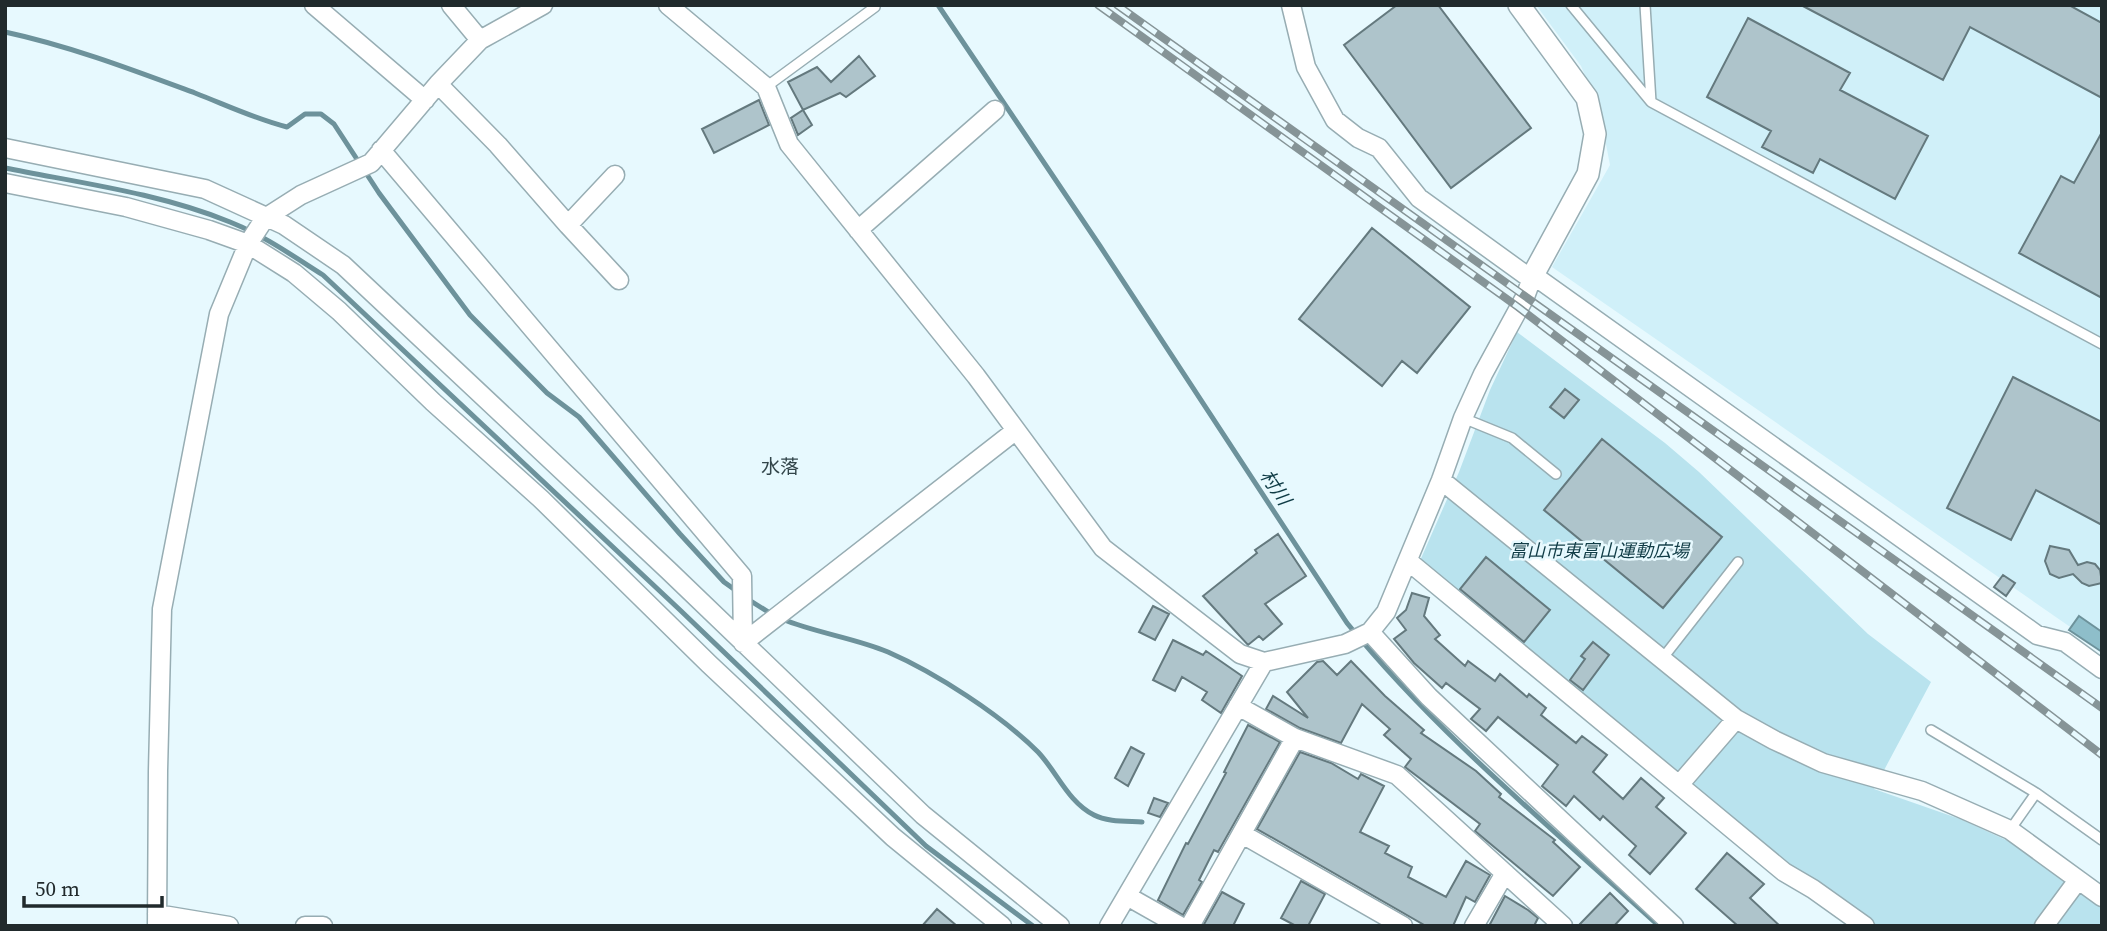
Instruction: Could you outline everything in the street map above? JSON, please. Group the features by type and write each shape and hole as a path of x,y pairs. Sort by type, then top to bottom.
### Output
{"street":[{"path":"314,5 425,100"},
{"path":"451,5 480,40"},
{"path":"229,926 157,920 162,609 219,314 248,244 265,218 301,195 371,163 438,84 480,40 543,5"},
{"path":"668,5 765,87 789,144 976,376 1104,548 1240,654 1264,662 1347,643 1370,632 1386,612 1483,374 1588,174 1595,134 1587,98 1519,5"},
{"path":"1291,5 1306,66 1335,120 1358,138 1379,148 1419,198 2037,635 2065,642 2102,669"},
{"path":"438,84 498,145 619,280"},
{"path":"858,230 995,110"},
{"path":"5,148 205,189 284,225 343,265 923,815 1060,926"},
{"path":"382,150 743,576 743,643"},
{"path":"568,225 615,175"},
{"path":"5,183 126,207 209,230 248,244 294,273 339,311 433,402 541,499 651,608 893,836 1002,926"},
{"path":"743,643 1015,431"},
{"path":"1441,480 1736,719 1823,763 1922,791 2010,830 2102,897"},
{"path":"1408,561 1784,872 1865,926"},
{"path":"1370,632 1429,697 1674,926"},
{"path":"1109,926 1264,662"},
{"path":"1238,706 1295,738 1397,775 1563,926"},
{"path":"1679,785 1736,719"},
{"path":"1190,926 1295,738"},
{"path":"1242,834 1403,926"},
{"path":"1474,926 1505,873"},
{"path":"2044,926 2078,880"},
{"path":"1127,896 1180,926"},
{"path":"305,926 323,926"}],"lane":[{"path":"1571,5 1651,102 2102,344"},
{"path":"1645,5 1651,102"},
{"path":"765,87 875,7"},
{"path":"1463,418 1512,438 1556,474"},
{"path":"1662,659 1738,562"},
{"path":"1931,730 2036,793 2102,840"},
{"path":"2010,830 2036,793"}],"shaded area":[{"path":"1536,5 2102,5 2102,649 1552,267 1610,165 1599,108 1581,66"},
{"path":"2079,616 2102,632 2102,652 2069,630"}],"green space":[{"name":"富山市東富山運動広場","path":"1517,332 1665,443 1699,472 1868,634 1931,682 1874,789 1960,819 2017,845 2102,906 2102,926 1874,926 1784,863 1419,563 1459,472 1490,390"}],"building":[{"path":"1397,5 1438,5 1531,128 1451,188 1344,45"},
{"path":"1801,5 2069,5 2102,23 2102,98 1970,27 1943,80"},
{"path":"1748,18 1850,73 1840,90 1928,136 1895,199 1820,159 1813,173 1762,147 1771,131 1707,97"},
{"path":"859,56 875,76 846,97 840,93 803,110 788,82 817,67 831,82"},
{"path":"759,100 769,125 714,153 702,129"},
{"path":"803,110 812,125 798,135 791,118"},
{"path":"2102,132 2102,298 2019,253 2061,176 2074,183"},
{"path":"1372,228 1470,307 1417,373 1402,361 1382,386 1299,319"},
{"path":"2013,377 2102,422 2102,525 2036,490 2011,540 1947,508"},
{"path":"1565,389 1579,400 1564,418 1550,407"},
{"path":"1602,439 1722,537 1663,608 1544,510"},
{"path":"1278,534 1306,576 1265,604 1282,624 1263,640 1259,636 1248,645 1203,596 1257,553 1255,550"},
{"path":"2050,546 2069,550 2078,565 2087,562 2095,564 2100,570 2102,583 2089,586 2073,574 2059,578 2050,574 2045,561"},
{"path":"1486,557 1550,610 1524,642 1460,589"},
{"path":"2003,575 2015,583 2006,596 1994,587"},
{"path":"1412,593 1429,598 1424,616 1440,635 1435,639 1465,666 1468,661 1495,681 1500,674 1527,697 1529,694 1546,708 1541,715 1576,743 1582,736 1607,755 1593,772 1623,799 1641,778 1664,798 1656,807 1686,833 1650,874 1629,855 1636,846 1603,816 1600,820 1574,796 1566,806 1542,786 1558,765 1498,717 1486,731 1471,719 1480,709 1446,683 1442,688 1414,663 1394,639 1406,630 1397,618 1406,610"},
{"path":"1153,606 1169,614 1155,640 1139,632"},
{"path":"1173,640 1203,655 1206,651 1242,676 1221,713 1202,700 1207,692 1182,677 1175,691 1153,680"},
{"path":"1593,642 1609,655 1583,690 1570,680 1585,659 1581,656"},
{"path":"1323,661 1337,675 1351,661 1424,730 1421,733 1476,771 1501,794 1499,797 1555,840 1553,842 1580,867 1553,896 1475,831 1480,824 1405,767 1411,759 1384,735 1390,729 1362,704 1341,743 1300,728 1266,709 1273,696 1308,718 1287,692 1317,662"},
{"path":"1248,725 1280,742 1218,852 1214,850 1199,880 1202,882 1183,915 1158,900 1186,843 1188,844 1226,773 1224,772"},
{"path":"1131,747 1144,754 1128,786 1115,778"},
{"path":"1300,752 1331,763 1358,779 1361,774 1384,786 1360,832 1389,846 1385,853 1412,867 1408,877 1446,897 1466,861 1490,875 1475,902 1466,897 1453,926 1426,926 1257,829"},
{"path":"1154,798 1168,803 1160,817 1148,813"},
{"path":"1727,853 1764,884 1750,898 1780,926 1738,926 1696,889"},
{"path":"1301,881 1325,894 1308,926 1296,926 1281,918"},
{"path":"1222,892 1244,904 1233,926 1203,926"},
{"path":"1610,893 1628,911 1614,926 1578,926"},
{"path":"1505,896 1538,918 1534,926 1489,926"},
{"path":"937,909 957,926 922,926"}],"waterway":[{"name":"村川","path":"938,5 1347,623 1382,664 1458,743 1659,926"},
{"path":"5,32 101,59 287,127 305,114 321,114 334,124 379,193 470,315 547,393 579,417 680,534 724,582 738,592"},
{"path":"5,168 119,190 203,212 254,233 323,275 680,610 926,846 1033,926"},
{"path":"746,598 773,615"},
{"path":"782,619 875,647 926,671 967,696 1023,738 1045,760 1070,795 1085,809 1105,819 1142,822"}],"railway":[{"path":"1098,5 1518,307 2102,755"},
{"path":"1117,5 2102,708"}],"district":[{"name":"水落","path":"780,466"}]}
